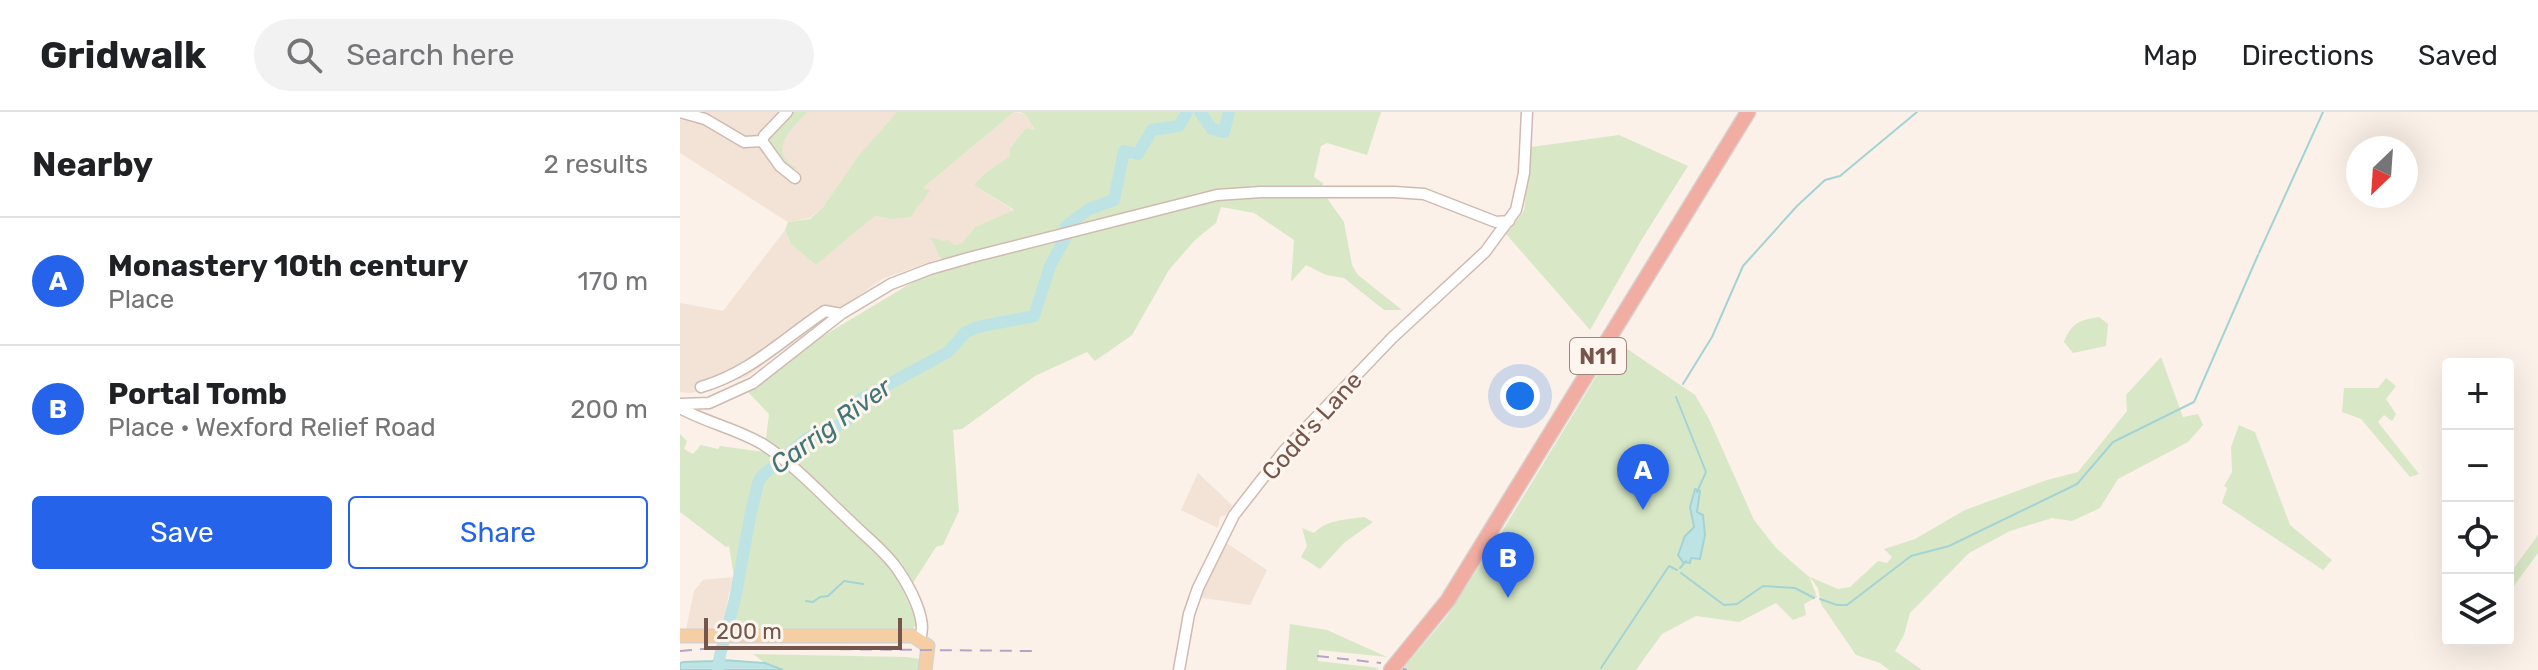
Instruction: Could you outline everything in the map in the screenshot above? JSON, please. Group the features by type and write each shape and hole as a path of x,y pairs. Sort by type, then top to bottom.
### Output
{"highway":[{"name":"N11","path":"1391,670 1448,600 1748,112"}],"main road":[{"path":"680,636 891,635 920,638 928,646 925,670"}],"street":[{"path":"680,112 705,119 744,142 762,141"},
{"path":"762,141 787,112"},
{"name":"Codd's Lane","path":"1179,670 1189,614 1198,588 1234,515 1284,451 1392,338 1485,252 1509,221 1520,198 1527,112"},
{"path":"762,141 780,166 795,178"},
{"path":"680,406 709,403 753,383 841,314 891,284 930,269 1217,195 1276,191 1424,194 1496,222 1509,221"},
{"path":"701,387 727,379 753,365 825,311 841,314"},
{"path":"708,421 709,403"},
{"path":"680,406 752,439 782,459 898,569 918,612 922,629 920,638"}],"shaded area":[{"path":"680,112 897,112 859,155 823,207 810,218 788,222 680,153"},
{"path":"1014,112 1025,114 1037,134 1026,128 1010,148 1011,156 984,174 974,185 1014,211 975,227 962,243 954,245 931,239 941,258 882,279 746,377 691,393 680,392 680,303 723,311 785,230 791,244 816,265 875,216 891,219 929,191 922,189"},
{"path":"1198,473 1232,505 1226,515 1220,517 1218,528 1181,510"},
{"path":"1222,540 1267,570 1250,605 1197,597"},
{"path":"733,577 721,630 686,630 694,591 703,580"}],"green space":[{"path":"791,112 807,112 784,140 783,155 797,168 791,170 767,145 767,138"},
{"path":"897,112 1014,112 923,188 930,191 910,217 891,219 875,216 816,265 791,244 785,230 788,222 810,219 823,207 859,155"},
{"path":"1020,112 1381,112 1367,155 1327,143 1321,146 1314,177 1323,183 1322,191 1344,222 1352,265 1358,275 1402,310 1384,310 1344,278 1326,275 1306,265 1291,282 1294,240 1254,213 1221,207 1216,223 1195,240 1169,270 1132,335 1095,361 1087,352 1035,376 962,429 953,430 959,511 943,545 936,547 913,583 901,562 766,439 769,414 748,392 803,348 928,273 1058,242 1031,312 991,319 962,331 950,347 952,349 966,332 1034,315 1050,266 1065,238 944,265 930,237 949,240 954,245 962,243 975,227 1014,210 974,185 1010,156 1010,148 1026,128 1035,130 1025,114"},
{"path":"1619,135 1688,166 1590,330 1506,234 1524,211 1531,147"},
{"path":"2099,317 2108,324 2106,346 2073,353 2064,342 2070,330 2081,321"},
{"path":"1617,342 1695,395 1709,419 1754,520 1776,548 1809,577 1817,597 1804,604 1806,615 1793,620 1776,603 1739,622 1696,616 1662,634 1636,670 1402,670 1447,616"},
{"path":"2161,357 2183,417 2198,414 2203,425 2188,442 2118,479 2100,508 2072,521 2052,518 2010,531 1969,553 1910,613 1904,635 1895,651 1922,670 1889,670 1880,663 1856,655 1821,604 1818,588 1809,577 1838,589 1850,587 1878,561 1887,563 1892,557 1884,549 1915,539 1965,510 2078,472 2127,411 2126,395"},
{"path":"2386,378 2396,386 2386,399 2396,414 2392,421 2384,415 2378,422 2419,474 2410,477 2361,419 2342,412 2344,388 2378,388"},
{"path":"2239,425 2255,432 2290,525 2332,560 2323,570 2222,503 2227,488 2224,486 2232,472 2231,447"},
{"path":"680,434 687,441 684,449 693,454 701,445 771,453 896,573 917,623 912,630 731,630 741,585 734,576 729,546 726,547 680,512"},
{"path":"1364,517 1373,522 1344,543 1320,569 1301,557 1307,546 1302,528 1314,533 1331,523"},
{"path":"2538,535 2538,553 2514,586 2514,568"},
{"path":"1290,624 1327,630 1387,657 1319,650 1318,661 1379,668 1286,670"},
{"path":"753,654 920,659 918,670 783,670"}],"water":[{"path":"1695,489 1700,491 1697,512 1703,515 1705,535 1700,559 1691,558 1690,563 1683,562 1678,555 1685,536 1694,527 1690,507"},
{"path":"720,655 723,660 765,663 783,670 680,670 680,663 713,661"}],"waterway":[{"name":"Carrig River","path":"718,670 751,512 763,475 806,439 845,423 858,401 948,352 966,332 1034,316 1050,266 1068,233 1066,226 1089,209 1114,200 1124,151 1138,154 1152,130 1179,126 1187,112"},
{"name":"Carrig River","path":"1200,112 1212,129 1224,132 1229,112"},
{"path":"1683,384 1712,337 1743,266 1825,180 1840,176 1917,112"},
{"path":"2259,253 2323,112"},
{"path":"1820,599 1847,605 1911,556 1949,546 2077,484 2113,442 2194,402 2258,255"},
{"path":"1676,397 1706,472 1697,492"},
{"path":"1680,568 1686,561"},
{"path":"1601,668 1669,566 1677,570"},
{"path":"1681,573 1724,605 1737,604 1763,586 1795,588 1814,598"},
{"path":"806,601 813,602 828,596 844,581 863,584"}],"railway":[{"path":"680,651 714,648 1032,651"},
{"path":"1317,656 1381,663"},
{"path":"1403,669 1407,670"}],"place":[{"name":"Monastery 10th century","path":"1643,510"},
{"name":"Portal Tomb","path":"1508,598"}]}
